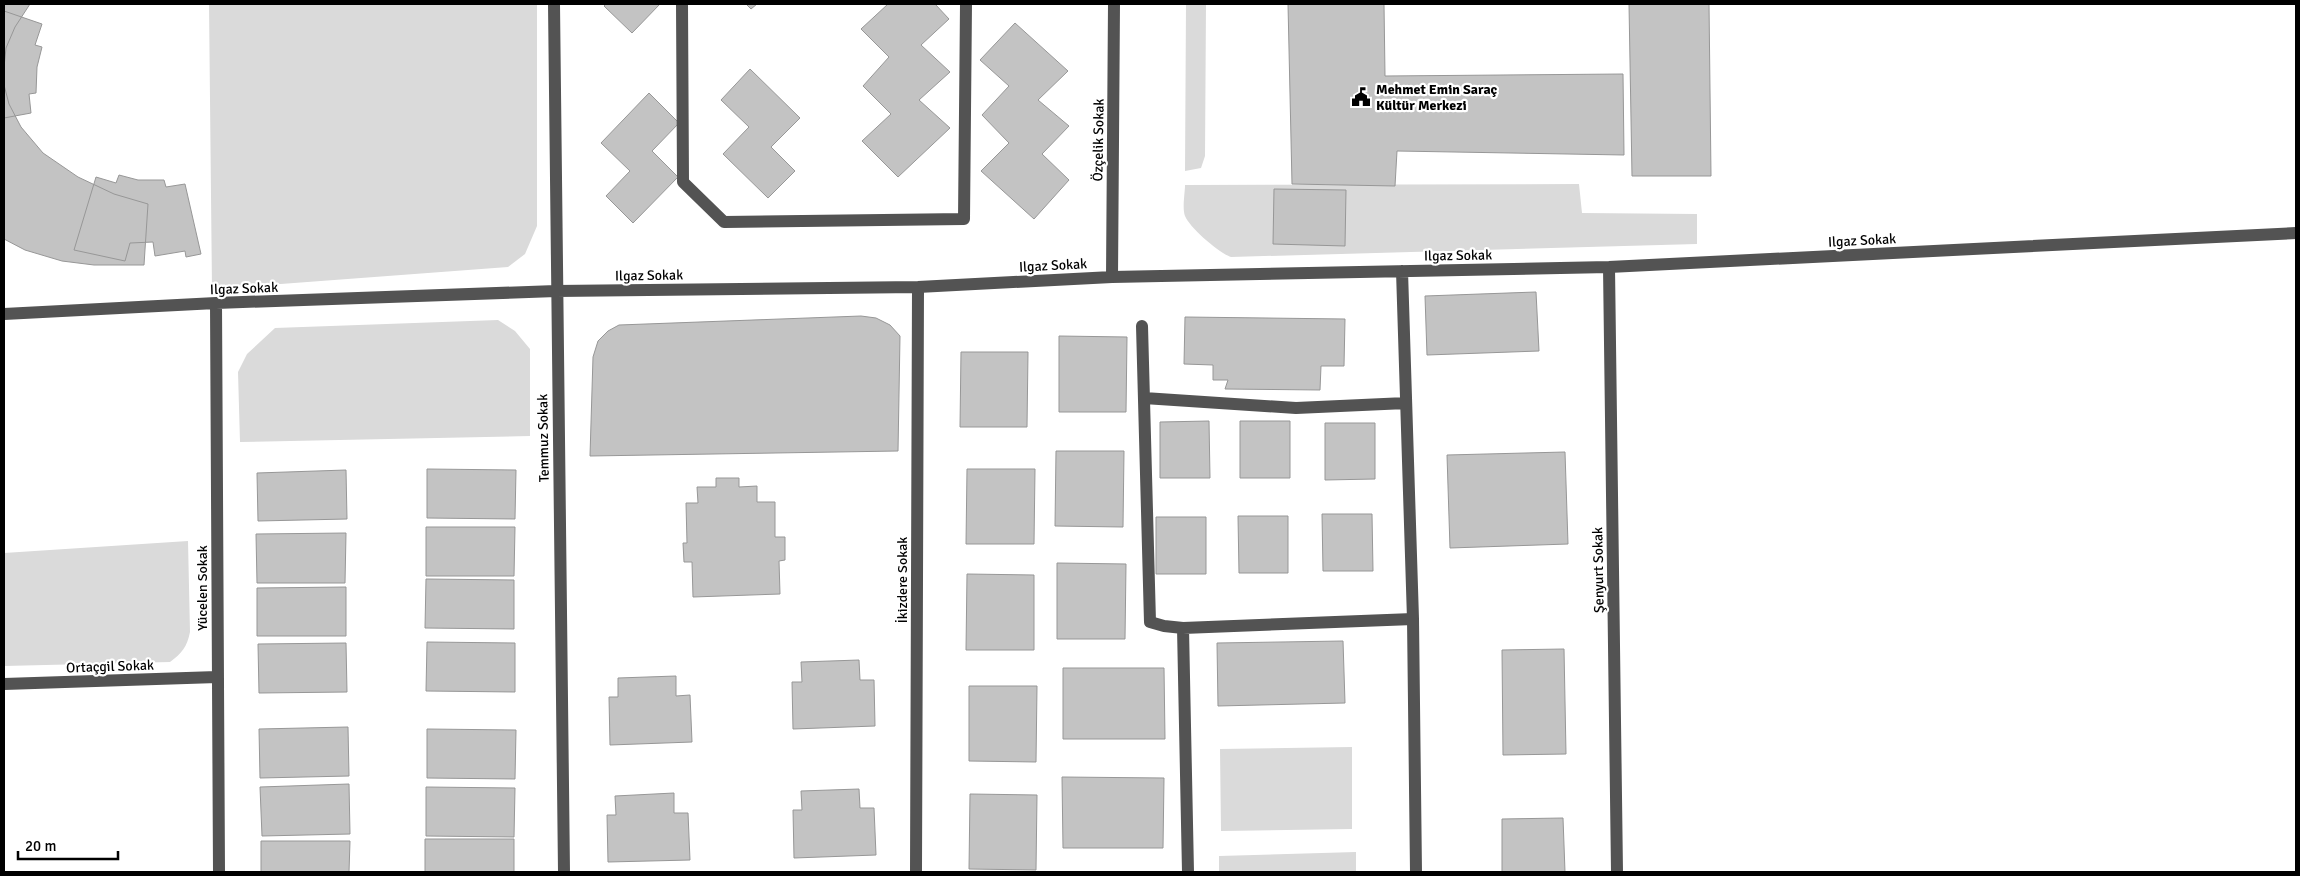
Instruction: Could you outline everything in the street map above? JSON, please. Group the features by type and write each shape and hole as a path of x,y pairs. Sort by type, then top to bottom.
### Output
{"street":[{"name":"Temmuz Sokak","path":"554,4 564,872"},
{"path":"682,4 683,182 724,222 964,219 966,4"},
{"name":"Özçelik Sokak","path":"1112,277 1114,4"},
{"name":"Ilgaz Sokak","path":"4,314 556,291 918,287 1112,277 1609,267 2296,232"},
{"name":"Şenyurt Sokak","path":"1609,267 1616,872"},
{"path":"1402,271 1413,619 1416,872"},
{"name":"İkizdere Sokak","path":"916,872 918,287"},
{"name":"Yücelen Sokak","path":"216,304 219,872"},
{"path":"1142,326 1150,622 1183,628 1413,619"},
{"path":"1144,398 1296,408 1406,403"},
{"path":"1183,628 1188,872"},
{"name":"Ortaçgil Sokak","path":"4,684 218,677"}],"shaded area":[{"path":"209,4 537,4 537,226 525,254 508,267 212,289"},
{"path":"1186,4 1206,4 1205,156 1201,168 1185,171"},
{"path":"1579,184 1582,213 1697,214 1697,244 1231,257 1219,251 1205,240 1188,221 1184,209 1185,185"},
{"path":"498,320 515,331 530,349 530,436 240,442 238,372 247,354 275,328"},
{"path":"188,541 190,632 183,649 170,662 4,666 4,553"},
{"path":"1352,747 1352,829 1221,831 1220,749"},
{"path":"1356,852 1356,872 1219,872 1219,856"}],"building":[{"path":"4,4 30,4 15,27 6,48 4,67"},
{"path":"606,4 660,4 632,33 604,6"},
{"path":"746,4 757,4 751,9"},
{"path":"888,4 935,4 949,19 921,45 950,72 919,100 950,128 898,177 862,141 891,114 863,86 889,57 861,29"},
{"path":"1288,4 1384,4 1385,76 1623,74 1624,155 1397,151 1395,186 1292,184"},
{"path":"1629,4 1709,4 1711,176 1632,176"},
{"path":"4,11 42,24 35,45 42,47 37,67 36,93 29,94 31,113 4,118"},
{"path":"1015,23 1068,71 1038,100 1069,126 1042,154 1069,180 1034,219 981,171 1009,143 982,115 1009,86 980,60"},
{"path":"750,69 800,118 771,147 795,171 768,198 723,154 749,127 721,100"},
{"path":"4,85 9,104 21,127 43,153 78,177 114,194 148,204 144,265 94,265 62,261 25,250 4,239"},
{"path":"649,93 679,123 652,151 678,177 633,223 606,196 630,171 601,143"},
{"path":"119,175 138,180 164,180 166,187 185,184 201,254 186,257 185,251 155,256 153,242 130,243 125,261 74,250 96,177 116,183"},
{"path":"1274,189 1346,190 1345,246 1273,244"},
{"path":"1536,292 1539,351 1427,355 1425,296"},
{"path":"861,316 876,318 890,325 900,336 898,451 590,456 593,357 598,341 608,331 619,325"},
{"path":"1185,317 1345,319 1344,366 1321,366 1320,390 1225,389 1228,380 1213,380 1213,365 1184,364"},
{"path":"1059,336 1127,337 1126,412 1059,412"},
{"path":"961,352 1028,352 1027,427 960,427"},
{"path":"1209,421 1210,478 1160,478 1160,422"},
{"path":"1240,421 1290,421 1290,478 1240,478"},
{"path":"1325,423 1375,423 1375,479 1325,480"},
{"path":"1056,451 1124,451 1123,527 1055,526"},
{"path":"1565,452 1568,544 1450,548 1447,455"},
{"path":"427,469 516,470 515,519 427,518"},
{"path":"967,469 1035,469 1034,544 966,544"},
{"path":"346,470 347,519 258,521 257,473"},
{"path":"716,478 739,478 739,487 757,486 757,502 775,502 775,537 785,537 785,560 779,561 780,594 693,597 692,562 684,562 683,543 687,543 686,503 698,503 697,487 716,487"},
{"path":"1322,514 1372,514 1373,571 1323,571"},
{"path":"1238,516 1288,516 1288,573 1239,573"},
{"path":"1156,517 1206,517 1206,574 1156,574"},
{"path":"426,527 515,527 514,576 426,576"},
{"path":"346,533 345,583 257,583 256,534"},
{"path":"1057,563 1126,564 1125,639 1057,639"},
{"path":"967,574 1034,575 1034,650 966,650"},
{"path":"426,579 514,580 514,629 425,628"},
{"path":"346,587 346,636 257,636 257,588"},
{"path":"1343,641 1345,703 1218,706 1217,643"},
{"path":"427,642 515,643 515,692 426,691"},
{"path":"346,643 347,692 259,693 258,644"},
{"path":"1564,649 1566,754 1503,755 1502,650"},
{"path":"859,660 860,680 874,680 875,726 793,729 792,682 802,682 801,662"},
{"path":"1063,668 1164,668 1165,739 1063,739"},
{"path":"676,676 676,696 690,695 692,742 610,745 609,697 618,697 618,678"},
{"path":"969,686 1037,686 1036,762 969,761"},
{"path":"348,727 349,776 260,778 259,729"},
{"path":"427,729 516,730 515,779 427,778"},
{"path":"1062,777 1164,778 1163,848 1063,848"},
{"path":"349,784 350,834 262,836 260,787"},
{"path":"426,787 515,788 514,837 426,836"},
{"path":"859,789 860,808 874,808 876,855 794,858 793,810 802,810 801,791"},
{"path":"674,793 674,813 688,813 690,860 608,862 607,815 616,815 615,796"},
{"path":"970,794 1037,795 1036,870 969,869"},
{"path":"1563,818 1565,872 1502,872 1502,819"},
{"path":"425,839 514,839 514,872 425,872"},
{"path":"261,841 350,841 349,872 261,872"}],"place":[{"name":"Mehmet Emin Saraç Kültür Merkezi","path":"1361,97"}]}
